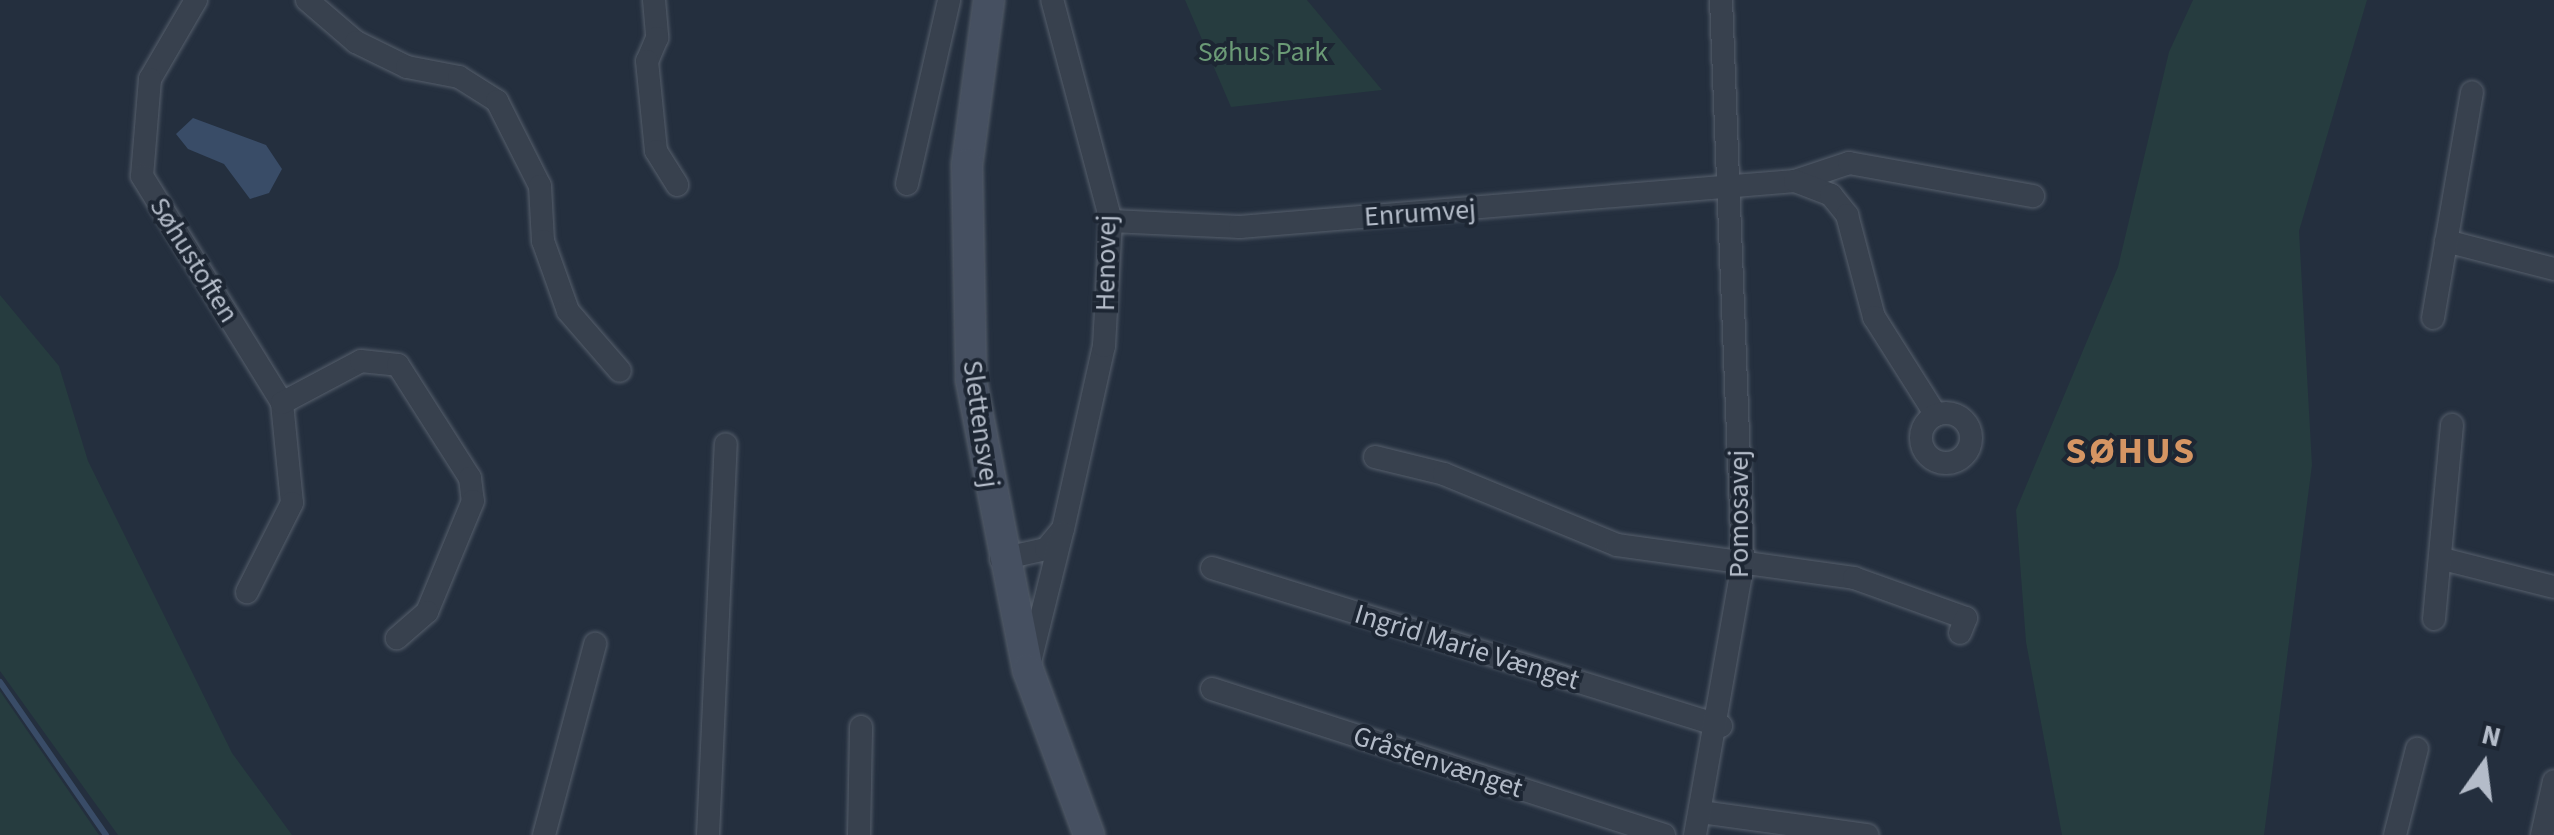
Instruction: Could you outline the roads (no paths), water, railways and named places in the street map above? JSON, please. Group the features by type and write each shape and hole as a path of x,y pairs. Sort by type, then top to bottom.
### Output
{"street":[{"name":"Søhustoften","path":"196,0 150,79 142,176 282,403 292,503 247,592"},
{"path":"307,0 356,42 407,67 459,77 497,101 540,186 543,241 568,311 620,371"},
{"path":"654,0 657,38 647,62 656,151 678,185"},
{"path":"907,184 949,0"},
{"name":"Slettensvej","path":"989,0 966,255 972,380 1001,559 1028,670 1089,835"},
{"name":"Henovej","path":"1028,670 1104,346 1111,221 1052,0"},
{"name":"Pomosavej","path":"1695,835 1721,726 1743,562 1721,0"},
{"path":"2433,318 2472,92"},
{"path":"1730,189 1796,181 1849,163 2032,196"},
{"path":"1796,181 1831,195 1847,214 1874,318 1936,414"},
{"name":"Enrumvej","path":"1111,221 1240,227 1730,189"},
{"path":"2446,241 2554,269"},
{"path":"282,403 360,360 398,365 470,478 472,501 426,612 397,638"},
{"path":"2434,619 2443,559 2452,425"},
{"path":"708,835 726,444"},
{"path":"1375,457 1444,474 1617,544 1743,562 1899,592 1966,618 1960,633"},
{"path":"1001,559 1046,549 1062,529"},
{"path":"2443,559 2554,587"},
{"name":"Ingrid Marie Vænget","path":"1212,568 1721,726"},
{"path":"544,835 595,644"},
{"name":"Gråstenvænget","path":"1212,689 1664,835"},
{"path":"859,835 861,727"},
{"path":"2395,835 2418,750"},
{"path":"2542,835 2554,781"},
{"path":"1701,812 1867,835"}],"water":[{"path":"193,118 266,145 282,169 269,193 250,199 224,164 188,149 176,134"}],"waterway":[{"path":"0,682 106,835"}],"district":[{"name":"SØHUS","path":"2131,452"}],"park label":[{"name":"Søhus Park","path":"1263,52"}]}
